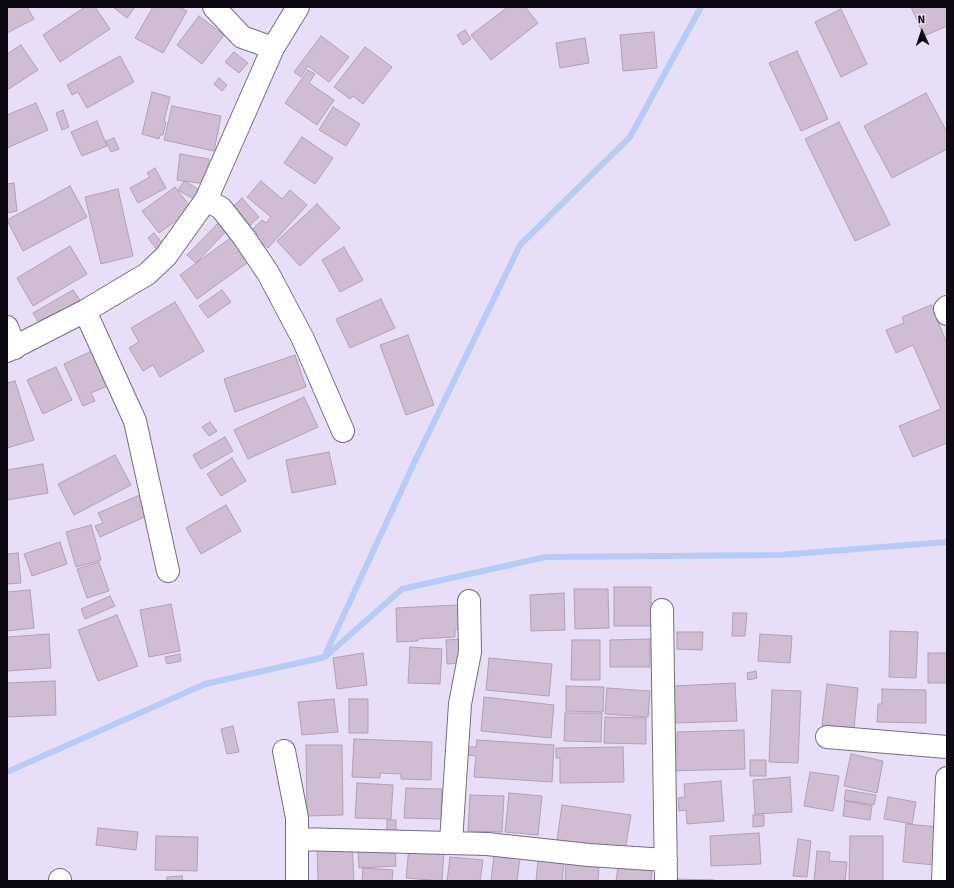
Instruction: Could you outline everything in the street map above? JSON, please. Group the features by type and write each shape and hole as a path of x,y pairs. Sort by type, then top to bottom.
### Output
{"street":[{"path":"214,7 242,37 273,48"},
{"path":"7,328 11,349 85,311 147,274 166,256 206,200 273,48 298,7"},
{"path":"206,200 221,208 243,236 268,273 303,338 343,431"},
{"path":"947,307 945,309 947,314"},
{"path":"85,311 135,421 168,571"},
{"path":"451,842 460,704 470,652 469,601"},
{"path":"298,839 487,844 590,855 666,870 662,610"},
{"path":"828,737 947,747"},
{"path":"284,752 297,818 297,881"},
{"path":"943,881 947,778"}],"building":[{"path":"7,7 27,7 34,19 7,33"},
{"path":"85,7 95,7 110,29 60,62 43,35"},
{"path":"113,7 135,7 127,18"},
{"path":"153,7 179,7 187,11 163,53 135,38"},
{"path":"508,7 525,7 538,23 491,60 471,35"},
{"path":"911,7 947,7 947,26 924,36"},
{"path":"841,9 867,64 841,77 815,22"},
{"path":"199,16 224,35 202,64 177,45"},
{"path":"465,30 471,39 463,45 457,35"},
{"path":"654,32 657,68 623,71 620,35"},
{"path":"321,36 349,57 329,82 308,66 301,77 294,72"},
{"path":"585,38 589,63 560,68 556,43"},
{"path":"21,45 38,70 7,90 7,54"},
{"path":"365,47 392,67 363,104 353,96 350,99 334,87"},
{"path":"797,51 828,119 801,131 769,63"},
{"path":"234,52 248,63 239,73 225,62"},
{"path":"120,56 134,82 87,108 78,92 72,95 67,85"},
{"path":"308,70 315,74 309,83 334,100 317,125 285,103"},
{"path":"219,78 227,85 222,91 214,84"},
{"path":"152,92 170,97 164,121 166,122 163,135 160,135 159,139 142,134"},
{"path":"926,93 947,132 947,149 892,178 864,126"},
{"path":"36,103 48,130 7,148 7,115"},
{"path":"172,106 221,116 214,151 164,140"},
{"path":"333,107 360,124 346,146 319,130"},
{"path":"63,110 69,127 62,130 56,113"},
{"path":"97,121 107,146 82,156 71,132"},
{"path":"839,122 890,225 855,241 805,139"},
{"path":"302,137 333,158 315,184 284,163"},
{"path":"114,138 119,149 111,152 106,141"},
{"path":"180,154 209,159 205,184 177,180"},
{"path":"155,168 166,188 138,203 130,188 150,177 147,173"},
{"path":"184,181 202,191 197,201 178,190"},
{"path":"261,181 282,199 290,190 307,205 268,248 254,236 257,233 253,229 262,220 266,223 271,217 247,197"},
{"path":"14,183 17,211 7,213 7,184"},
{"path":"70,186 87,217 23,251 7,220"},
{"path":"175,187 192,209 159,233 142,211"},
{"path":"118,189 133,256 101,264 85,197"},
{"path":"242,198 259,217 250,225 234,206"},
{"path":"317,204 340,228 300,266 277,241"},
{"path":"223,218 231,226 196,263 187,255"},
{"path":"154,233 165,246 158,251 148,238"},
{"path":"233,236 251,260 197,299 180,275"},
{"path":"70,246 87,274 33,306 17,278"},
{"path":"344,247 363,280 340,292 322,260"},
{"path":"73,290 80,300 40,324 33,313"},
{"path":"222,290 231,302 208,318 199,306"},
{"path":"381,299 395,328 350,348 336,319"},
{"path":"175,302 204,351 160,377 153,365 143,371 129,348 139,342 131,328"},
{"path":"931,305 947,343 947,443 913,457 899,426 941,409 913,345 896,353 886,330 904,323 902,317"},
{"path":"408,335 434,405 406,415 380,345"},
{"path":"96,349 112,384 91,393 95,401 83,406 64,364"},
{"path":"295,355 306,387 235,412 224,379"},
{"path":"56,367 72,400 43,414 27,380"},
{"path":"15,381 34,440 7,448 7,383"},
{"path":"304,397 318,427 248,459 234,430"},
{"path":"210,422 217,431 209,436 202,427"},
{"path":"225,437 233,451 201,469 193,455"},
{"path":"329,452 336,484 292,493 286,460"},
{"path":"115,455 131,485 74,515 58,484"},
{"path":"232,458 246,481 221,496 207,474"},
{"path":"43,464 48,493 7,500 7,470"},
{"path":"140,495 149,515 100,537 95,526 103,523 98,513"},
{"path":"226,505 241,531 201,554 186,528"},
{"path":"91,525 101,560 76,567 66,532"},
{"path":"60,542 67,564 32,576 24,554"},
{"path":"18,553 21,583 7,584 7,554"},
{"path":"99,562 109,591 87,598 77,569"},
{"path":"614,587 651,587 651,626 614,626"},
{"path":"574,589 608,589 609,628 575,629"},
{"path":"30,590 34,628 7,631 7,592"},
{"path":"564,593 565,630 531,631 530,595"},
{"path":"110,596 115,606 85,619 81,609"},
{"path":"171,604 180,651 149,657 140,610"},
{"path":"458,605 460,629 455,629 455,637 397,642 396,608"},
{"path":"733,613 747,613 745,636 732,636"},
{"path":"117,615 138,666 98,681 78,630"},
{"path":"890,631 918,632 916,678 889,677"},
{"path":"677,632 703,632 702,650 677,649"},
{"path":"49,634 51,668 7,671 7,637"},
{"path":"760,634 792,636 790,663 758,661"},
{"path":"463,639 464,663 447,664 446,640"},
{"path":"650,639 650,667 610,667 610,640"},
{"path":"572,640 600,640 600,680 571,680"},
{"path":"410,647 442,649 440,684 408,683"},
{"path":"363,653 367,685 337,689 333,658"},
{"path":"928,653 947,653 947,683 928,683"},
{"path":"180,654 181,661 167,664 165,657"},
{"path":"489,658 552,664 549,696 486,690"},
{"path":"756,671 757,678 748,680 747,673"},
{"path":"55,681 56,715 7,717 7,683"},
{"path":"735,683 737,721 675,723 674,686"},
{"path":"827,684 858,688 854,728 822,725"},
{"path":"566,686 604,687 603,712 566,711"},
{"path":"607,688 650,691 648,717 605,714"},
{"path":"882,689 926,690 926,723 877,722 878,704 882,704"},
{"path":"772,690 801,691 798,763 769,762"},
{"path":"484,697 554,705 551,738 481,731"},
{"path":"334,699 338,732 302,735 298,702"},
{"path":"349,699 368,699 368,733 349,733"},
{"path":"565,713 602,713 601,742 564,741"},
{"path":"605,717 646,718 646,744 604,743"},
{"path":"233,726 239,752 227,754 221,729"},
{"path":"744,730 745,769 666,771 665,756 677,756 677,732"},
{"path":"354,739 432,742 431,780 401,779 401,774 380,773 380,778 352,777"},
{"path":"477,740 554,745 552,782 474,777 476,756 467,755 468,747 476,747"},
{"path":"306,745 342,745 343,815 307,816"},
{"path":"623,747 624,782 560,783 560,758 556,758 556,748"},
{"path":"851,754 883,761 877,793 844,786"},
{"path":"750,760 766,760 766,776 750,776"},
{"path":"810,772 839,776 833,811 804,806"},
{"path":"790,777 792,812 755,814 753,780"},
{"path":"721,781 724,821 687,824 686,810 679,811 678,798 685,797 684,784"},
{"path":"357,783 393,785 391,819 355,818"},
{"path":"406,788 442,789 441,819 404,818"},
{"path":"846,790 876,795 874,805 844,800"},
{"path":"509,793 542,796 538,835 505,832"},
{"path":"470,795 504,796 502,832 468,831"},
{"path":"888,797 916,802 912,824 884,819"},
{"path":"845,801 872,806 870,820 843,816"},
{"path":"562,805 631,815 625,850 557,840"},
{"path":"753,815 764,815 764,826 753,827"},
{"path":"387,820 396,820 396,831 387,831"},
{"path":"906,824 938,827 935,865 903,862"},
{"path":"98,828 138,832 136,850 96,845"},
{"path":"759,833 761,864 711,866 710,836"},
{"path":"156,836 198,837 197,871 155,870"},
{"path":"850,836 883,836 883,881 849,881"},
{"path":"798,839 811,841 807,877 793,876"},
{"path":"352,843 354,881 318,881 317,845"},
{"path":"395,845 396,866 359,868 358,847"},
{"path":"409,847 444,849 442,881 406,878"},
{"path":"817,851 830,852 829,861 847,862 845,881 814,881"},
{"path":"494,855 520,858 517,881 491,881"},
{"path":"450,857 483,860 480,881 447,881"},
{"path":"538,860 564,863 562,881 536,881"},
{"path":"566,863 599,866 598,881 565,881"},
{"path":"618,866 652,869 651,881 616,881"},
{"path":"363,868 393,870 392,881 362,881"},
{"path":"182,876 183,881 167,881 167,877"},
{"path":"675,879 715,880 715,881 675,881"}],"waterway":[{"path":"326,653 415,461 520,245 630,137 701,7"},
{"path":"7,772 205,684 325,657 402,589 546,557 779,555 947,542"}]}
